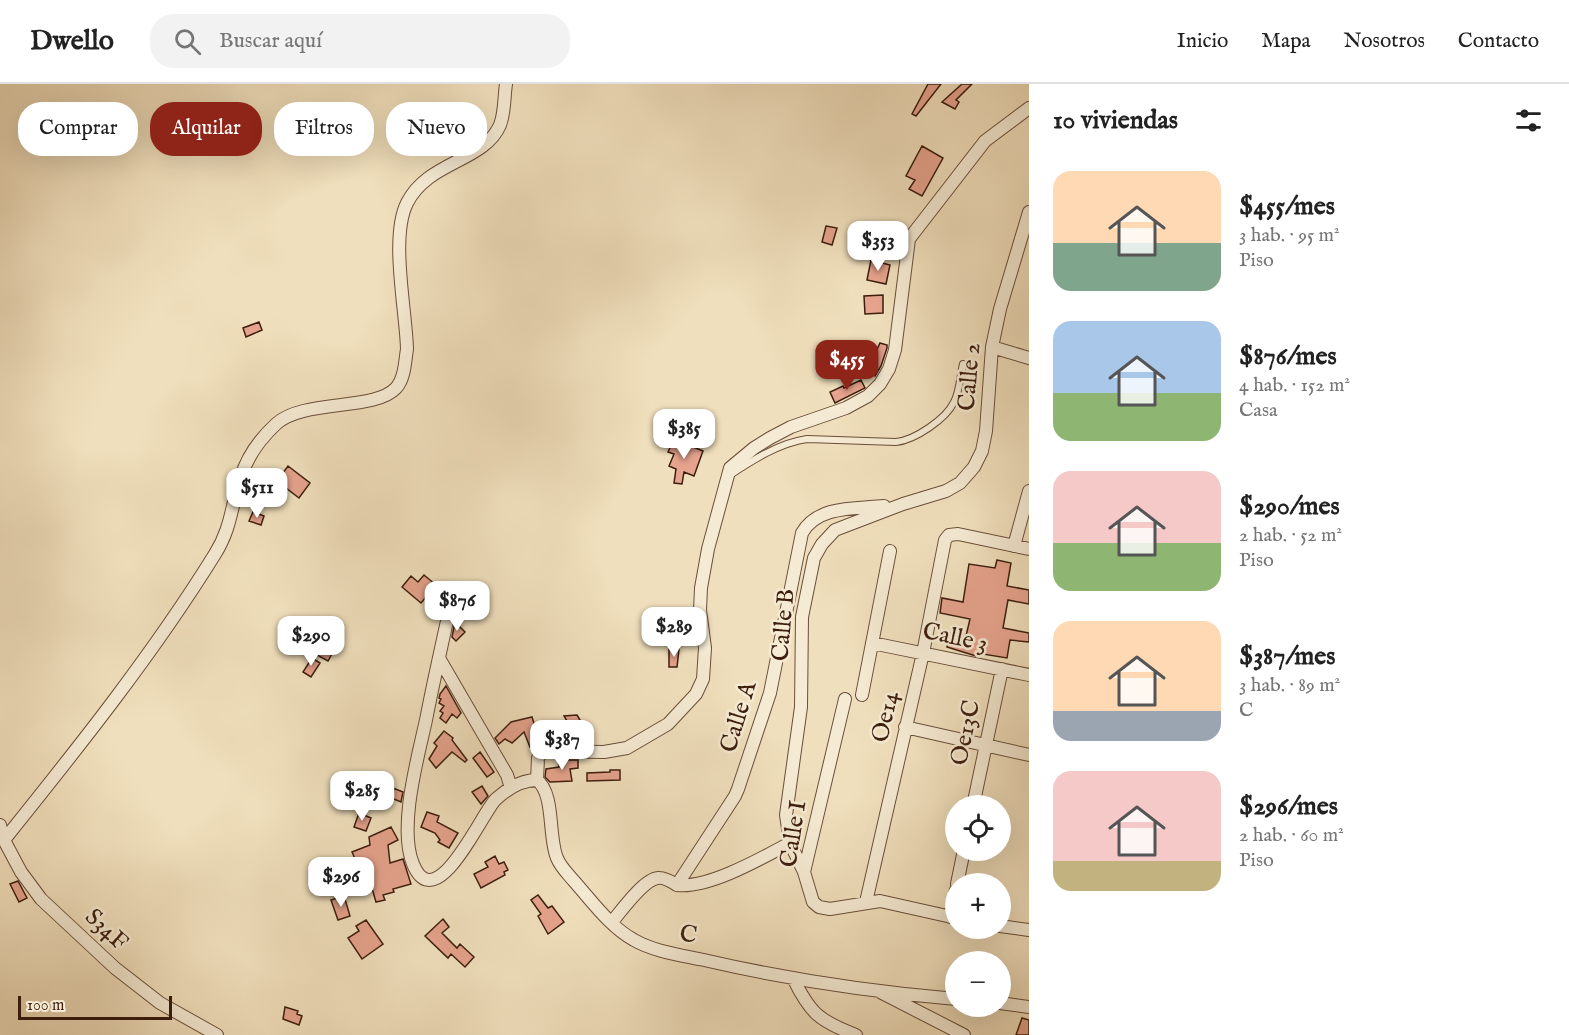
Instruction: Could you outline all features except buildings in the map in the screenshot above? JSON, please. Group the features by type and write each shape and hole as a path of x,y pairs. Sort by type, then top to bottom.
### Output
{"street":[{"path":"4,840 73,755 177,613 215,554 229,525 241,476 249,457 260,442 277,423 292,414 381,397 397,387 403,372 407,349 400,248 402,217 407,203 425,180 447,165 482,148 490,141 503,117 506,84"},
{"path":"448,612 410,807 409,846 412,861 426,880 443,874 466,847 495,800 524,781 537,780 538,758 543,751 603,752 627,748 668,724 696,694 703,679 705,648 700,610 701,588 708,549 727,477 733,464 770,438 791,427 852,405 868,396 880,384 889,369 895,350 903,296 906,254 912,234 985,141 1029,108"},
{"name":"Calle 2","path":"903,504 946,491 960,483 974,467 982,451 986,431 992,347 1000,309 1023,253 1029,212"},
{"path":"992,347 1029,358"},
{"path":"1029,491 1014,546 1029,549"},
{"name":"Calle B","path":"804,872 790,843 786,815 801,707 802,617 814,558 822,543 835,530 903,504"},
{"name":"Calle A","path":"677,885 738,789 770,693 799,543 806,527 812,520 830,512 903,504"},
{"name":"Oe14","path":"866,902 923,653 945,540 949,535 958,534 1014,546"},
{"path":"862,695 890,551"},
{"name":"Calle 3","path":"872,643 1029,675"},
{"path":"439,658 507,775 511,788"},
{"name":"Oe13C","path":"975,795 1002,669"},
{"name":"Calle I","path":"845,699 804,872 813,902 819,907 830,909 866,902 891,902 945,915"},
{"path":"905,727 986,743 1029,755"},
{"name":"C","path":"537,780 547,796 557,858 570,876 612,922 632,939 658,950 726,966 793,978 945,998"},
{"name":"S34F","path":"0,825 4,840 21,872 41,899 116,968 159,1003 217,1035"},
{"path":"612,922 628,902 652,880 662,878 677,885 688,886 705,882 743,867 790,843"},
{"path":"1011,928 1029,930"},
{"path":"793,978 804,1000 816,1015 836,1028 856,1035"},
{"path":"873,989 964,1035"},
{"path":"1011,1005 1029,1007"}],"lane":[{"path":"727,477 752,460 799,440 896,442 908,440 944,416 953,404 963,364"}]}
